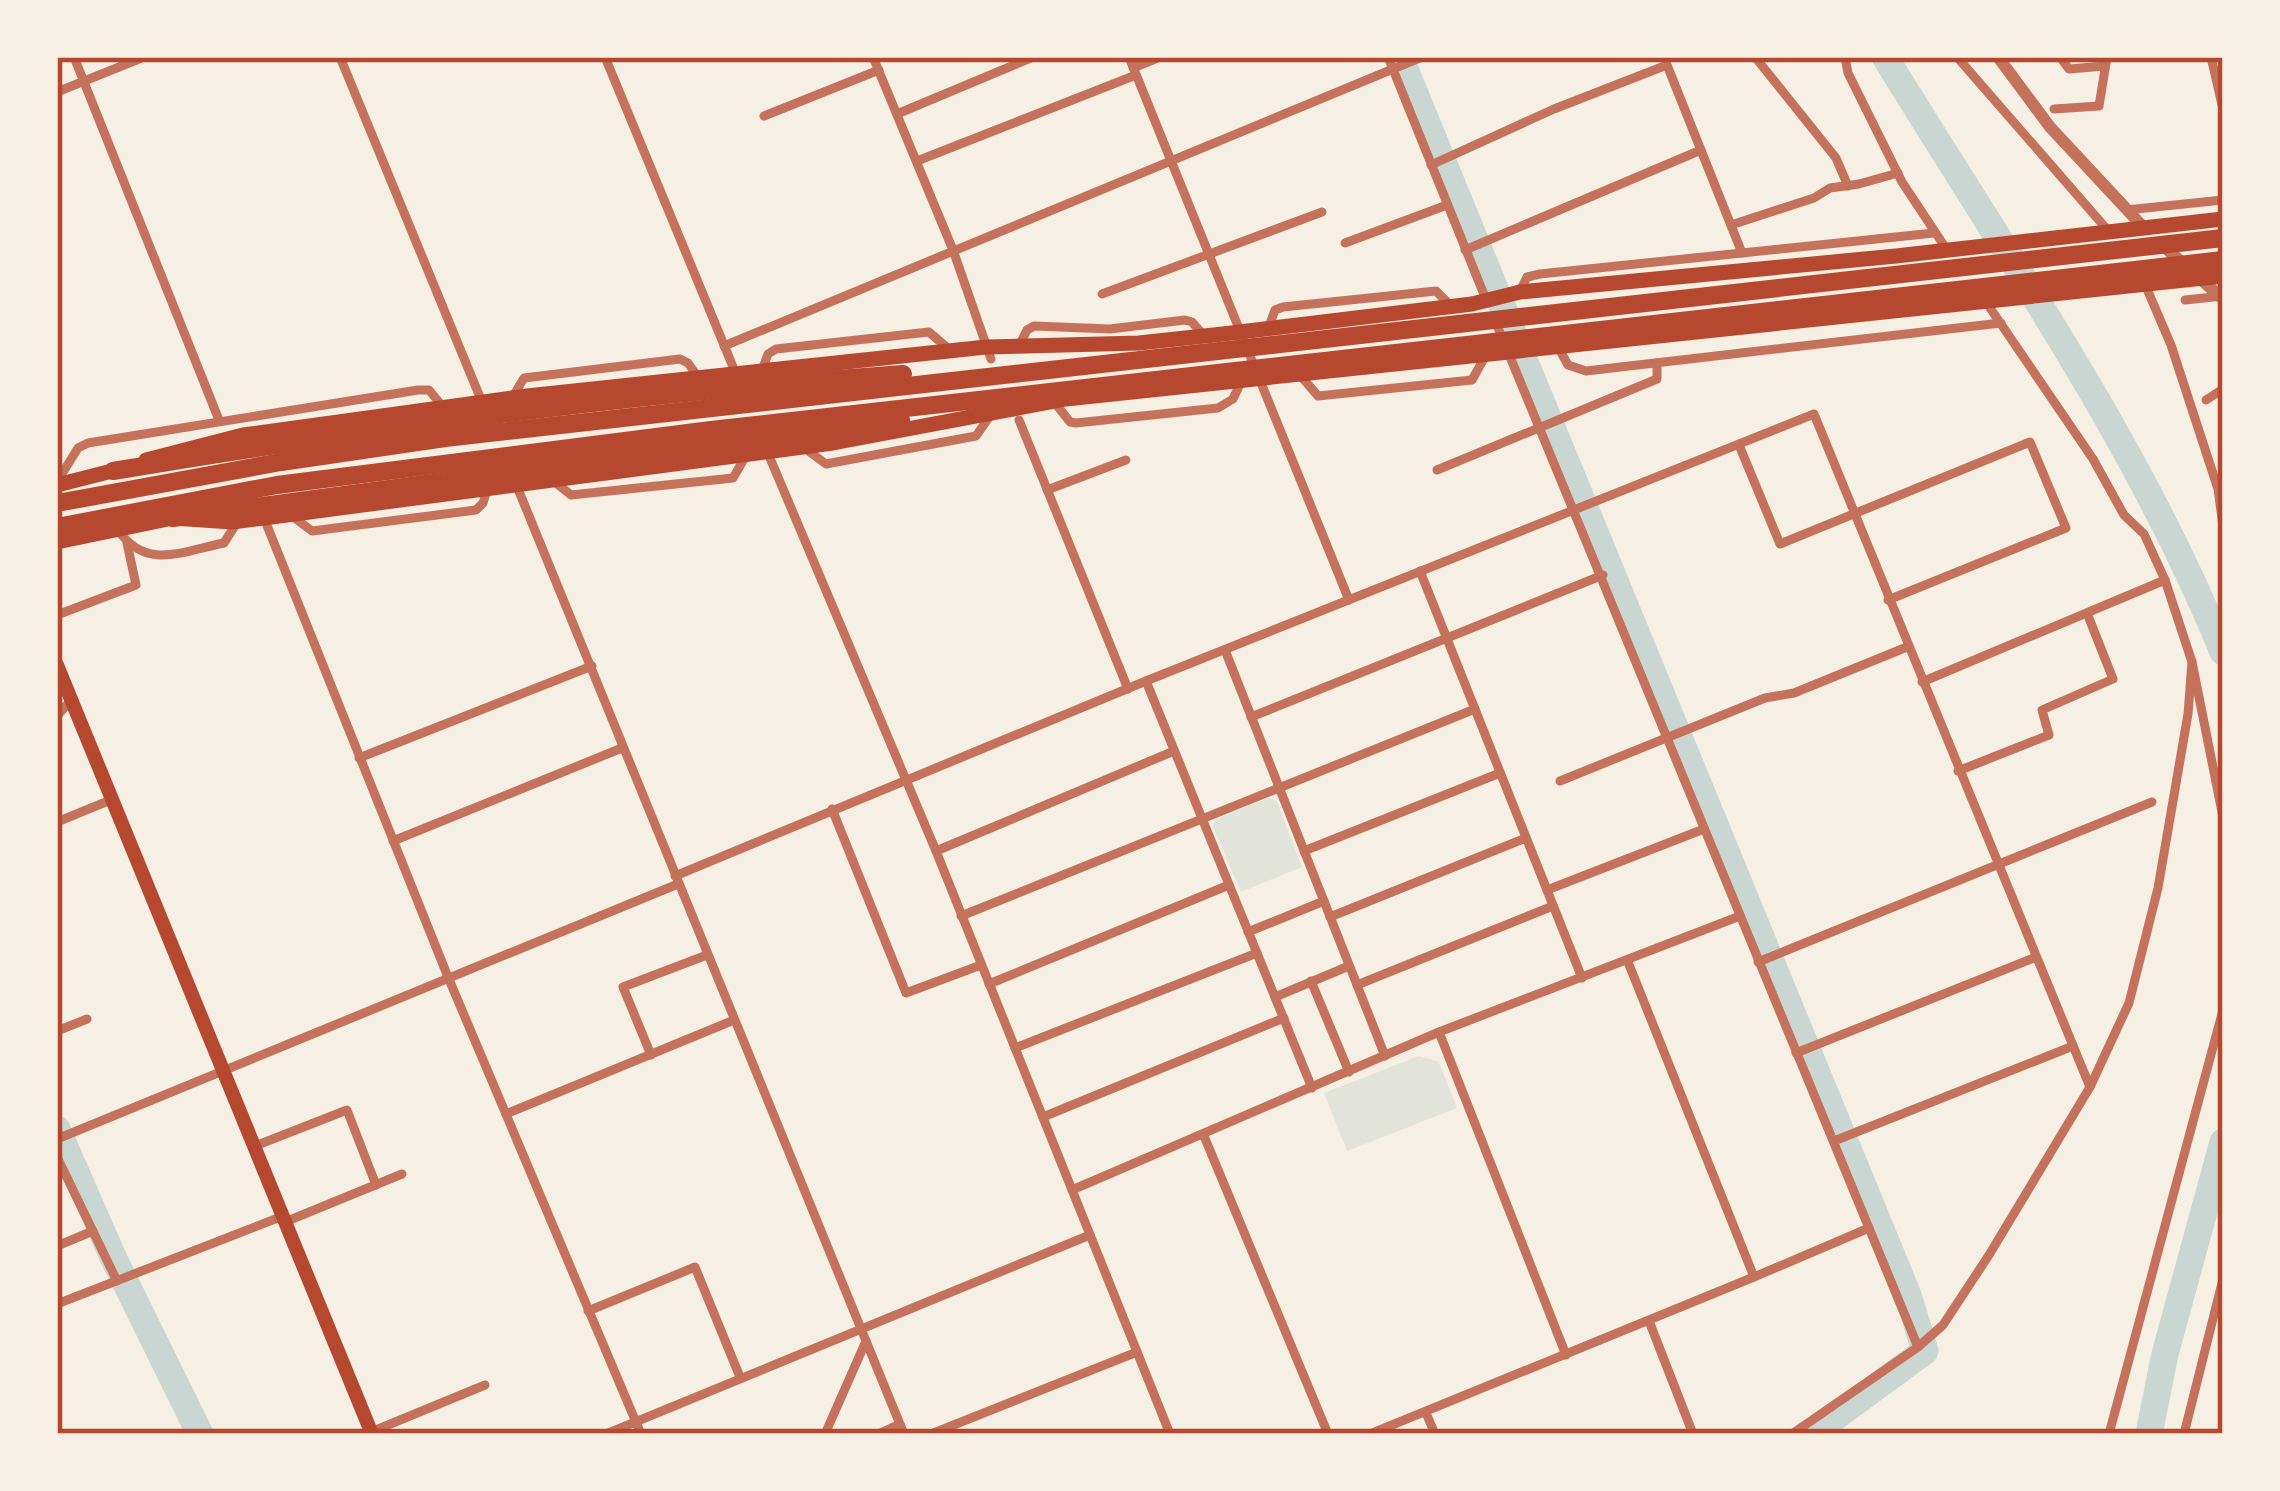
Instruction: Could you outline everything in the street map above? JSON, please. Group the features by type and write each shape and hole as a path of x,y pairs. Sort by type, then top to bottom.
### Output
{"highway":[{"path":"113,472 169,452 243,435 482,401 762,370 952,352 988,353 1019,346 1139,343 1451,306 1520,292 2223,219"},
{"path":"57,503 445,438 2223,238"},
{"path":"57,526 277,484 2223,260"},
{"path":"57,542 122,536 173,518 854,429 1054,397 1262,380 2223,276"},
{"path":"57,483 269,445 733,387 1190,355"},
{"path":"173,518 238,521 768,452 992,413 1054,397"}],"main road":[{"path":"57,665 372,1433"}],"street":[{"path":"74,57 219,420"},
{"path":"57,92 144,57"},
{"path":"340,57 902,1429 878,1434"},
{"path":"605,57 936,850 1170,1434"},
{"path":"873,57 953,250 988,353"},
{"path":"897,114 1033,57"},
{"path":"917,161 1160,57"},
{"path":"1388,57 1918,1347"},
{"path":"724,346 1422,57"},
{"path":"1755,57 1836,158 1848,186"},
{"path":"1845,57 1848,73 1898,173 1934,233 2093,459 2124,515 2144,534 2192,662 2223,817"},
{"path":"1957,57 2131,259 2154,301 2170,345 2218,489 2223,526"},
{"path":"1998,57 2050,128 2126,210 2222,297"},
{"path":"2054,109 2099,106 2106,61 2069,69 2060,57"},
{"path":"2211,57 2223,110"},
{"path":"1431,165 1667,65 1742,254"},
{"path":"1133,67 1349,600"},
{"path":"764,116 879,70"},
{"path":"1465,250 1700,149"},
{"path":"1731,225 1814,198 1830,188 1898,173"},
{"path":"2126,210 2223,200"},
{"path":"1346,243 1447,205"},
{"path":"1102,294 1322,212"},
{"path":"1520,292 1527,277 1934,233"},
{"path":"2185,300 2222,297"},
{"path":"1558,347 1574,370 2001,323"},
{"path":"1437,470 1657,379 1657,363"},
{"path":"1054,397 1070,422 1076,423 1226,406 1241,382"},
{"path":"57,483 78,448 88,443 418,390 429,390 442,406"},
{"path":"2206,400 2223,390"},
{"path":"57,1139 676,880 832,809 1814,414 2090,1087"},
{"path":"1019,420 1129,689"},
{"path":"1738,445 1780,544 2030,442 2066,528 1888,600"},
{"path":"1047,490 1126,460"},
{"path":"264,518 392,841 640,1434"},
{"path":"122,536 157,556 224,543 238,521"},
{"path":"57,615 136,585 122,536"},
{"path":"1420,572 1582,978"},
{"path":"1251,717 1603,575"},
{"path":"1922,682 2165,580"},
{"path":"1958,770 2050,735 2042,710 2114,679 2087,613"},
{"path":"1560,781 1907,647"},
{"path":"1225,650 1385,1056"},
{"path":"1792,1434 1918,1347 1943,1324 2090,1087 2129,1003 2158,888 2188,714 2192,662"},
{"path":"359,758 592,666"},
{"path":"1146,681 1312,1088"},
{"path":"57,716 72,698"},
{"path":"961,916 1474,709"},
{"path":"392,841 622,748"},
{"path":"936,850 1174,751"},
{"path":"1304,851 1500,773"},
{"path":"57,822 113,799"},
{"path":"1758,962 2152,802"},
{"path":"832,809 905,993 981,964"},
{"path":"1547,890 1704,829"},
{"path":"1330,917 1526,838"},
{"path":"989,985 1229,885"},
{"path":"1248,932 1324,902"},
{"path":"1357,985 1553,906"},
{"path":"1072,1190 1439,1032 1740,916"},
{"path":"1015,1048 1257,953"},
{"path":"651,1055 623,987 707,955"},
{"path":"1796,1052 2036,958"},
{"path":"1628,962 1754,1277"},
{"path":"1275,997 1349,966"},
{"path":"1311,981 1349,1072"},
{"path":"2109,1434 2223,1010"},
{"path":"1043,1117 1283,1018"},
{"path":"57,1031 87,1019"},
{"path":"506,1114 734,1020"},
{"path":"1439,1032 1566,1355"},
{"path":"1834,1141 2073,1046"},
{"path":"255,1147 347,1110 376,1185"},
{"path":"1204,1136 1328,1434"},
{"path":"57,1157 117,1281"},
{"path":"57,1304 402,1174"},
{"path":"1370,1434 1869,1228"},
{"path":"57,1246 93,1231"},
{"path":"606,1434 1090,1235"},
{"path":"588,1311 695,1267 740,1377"},
{"path":"2184,1434 2223,1279"},
{"path":"1649,1321 1693,1434"},
{"path":"825,1434 866,1342"},
{"path":"932,1434 1137,1352"},
{"path":"372,1433 485,1385"},
{"path":"1426,1413 1436,1434"}],"shaded area":[{"path":"1268,798 1277,801 1302,867 1241,892 1213,827 1215,820"},
{"path":"1419,1056 1439,1062 1457,1108 1347,1151 1324,1093"}],"waterway":[{"path":"1400,57 1908,1295 1925,1351 1812,1434"},
{"path":"1885,57 2109,422 2189,574 2223,652"},
{"path":"57,1129 113,1257 200,1434"},
{"path":"2149,1434 2165,1354 2223,1142"}]}
